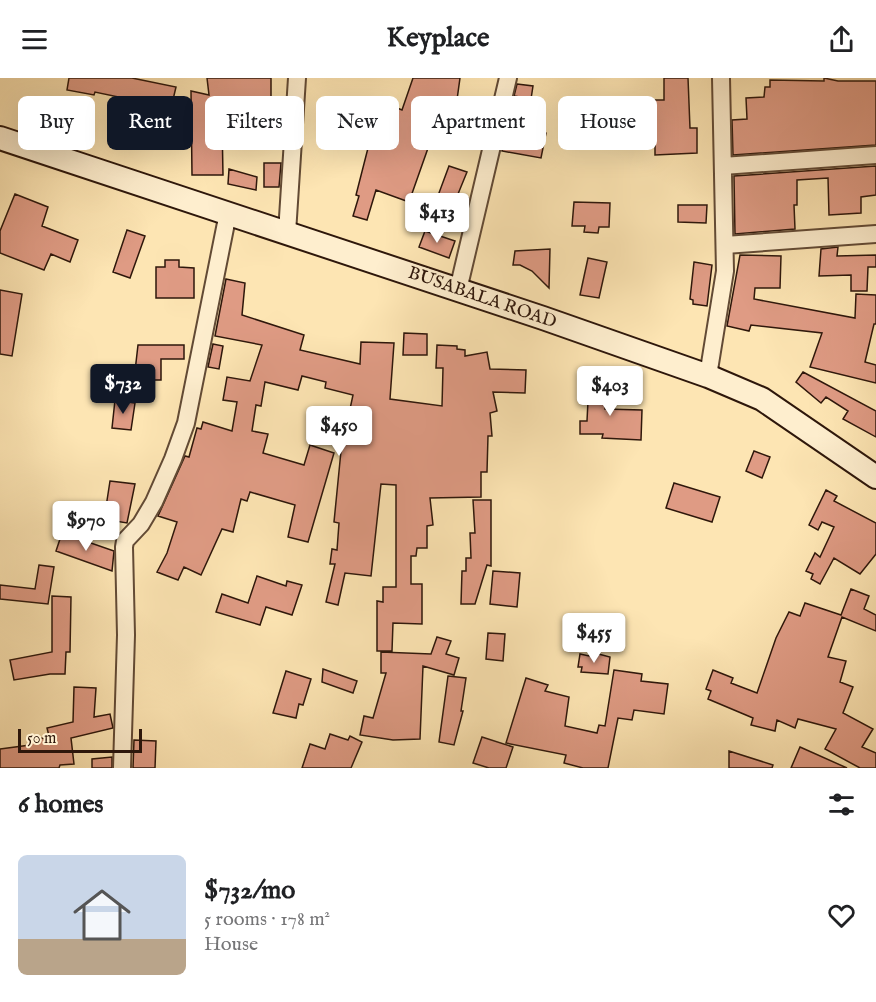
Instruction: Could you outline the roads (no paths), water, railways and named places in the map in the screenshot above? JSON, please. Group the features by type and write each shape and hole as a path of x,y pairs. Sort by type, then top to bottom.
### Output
{"street":[{"path":"287,233 297,78"},
{"path":"458,290 508,78"},
{"path":"708,376 725,271 721,78"},
{"name":"BUSABALA ROAD","path":"0,138 458,290 708,376 762,399 876,477"},
{"path":"723,166 876,155"},
{"path":"122,768 126,635 125,541 141,524 154,502 186,423 228,213"},
{"path":"724,245 876,234"}]}
